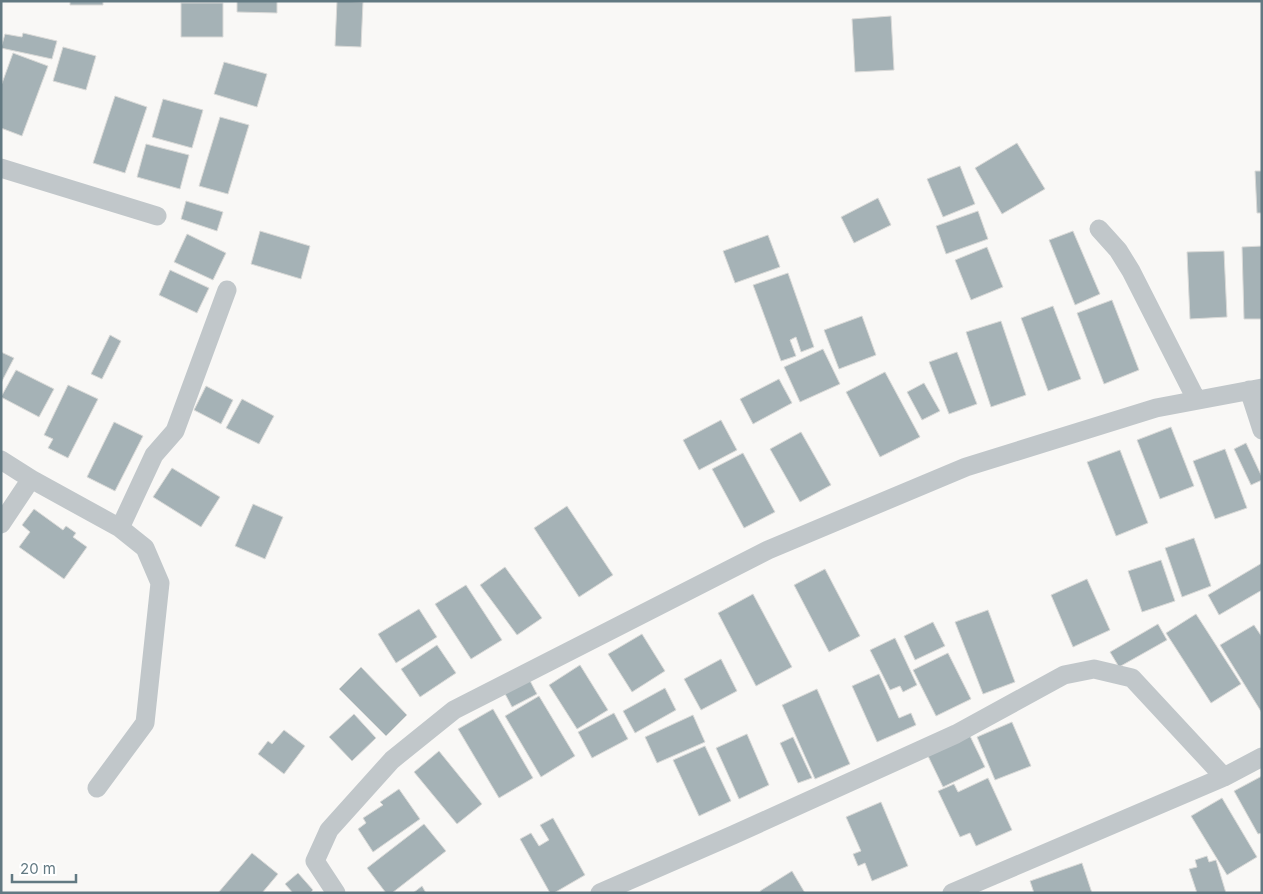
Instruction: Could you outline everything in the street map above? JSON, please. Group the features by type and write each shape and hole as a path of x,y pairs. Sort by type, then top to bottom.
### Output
{"street":[{"path":"1,168 157,216"},
{"path":"1099,229 1118,250 1131,271 1196,399"},
{"path":"120,528 154,455 175,431 227,290"},
{"path":"336,893 315,861 329,830 392,760 454,710 768,550 966,467 1156,408 1255,389 1262,430"},
{"path":"1,460 31,479 120,528 145,548 160,583 145,723 97,788"},
{"path":"1,524 31,479"},
{"path":"600,893 733,836 956,734 1064,675 1071,673 1094,669 1132,678 1224,777"},
{"path":"952,893 1224,777 1262,757"}],"building":[{"path":"70,1 103,1 103,5 70,5"},
{"path":"237,1 277,1 277,13 237,12"},
{"path":"337,1 363,2 361,47 335,46"},
{"path":"181,3 223,3 223,37 181,37"},
{"path":"891,16 894,70 855,72 852,19"},
{"path":"23,33 57,41 52,59 1,48 5,34 22,37"},
{"path":"63,47 96,56 86,90 53,81"},
{"path":"13,53 48,66 22,136 1,128 1,86"},
{"path":"224,62 267,74 257,107 214,94"},
{"path":"115,96 147,107 125,173 93,163"},
{"path":"163,99 203,110 192,148 152,137"},
{"path":"220,117 249,125 228,194 199,186"},
{"path":"1017,143 1045,189 1002,214 975,168"},
{"path":"146,144 189,155 180,189 137,177"},
{"path":"960,166 975,204 943,217 927,179"},
{"path":"1255,171 1262,171 1262,213 1257,213"},
{"path":"878,198 891,225 854,243 841,217"},
{"path":"186,201 223,212 217,231 181,219"},
{"path":"978,211 988,239 946,254 936,226"},
{"path":"260,231 310,246 301,279 251,264"},
{"path":"1073,231 1100,294 1075,305 1049,240"},
{"path":"187,234 226,253 213,280 174,262"},
{"path":"768,235 780,267 735,283 723,251"},
{"path":"1262,246 1262,319 1244,319 1242,247"},
{"path":"987,247 1003,287 971,300 955,260"},
{"path":"1224,251 1227,317 1190,319 1187,252"},
{"path":"170,270 209,288 197,313 159,295"},
{"path":"788,273 814,347 801,352 796,337 790,340 796,356 781,361 753,285"},
{"path":"1112,300 1139,370 1104,384 1077,313"},
{"path":"1053,306 1081,379 1048,391 1021,318"},
{"path":"862,316 876,355 839,369 824,330"},
{"path":"1001,321 1026,395 991,407 966,332"},
{"path":"110,335 121,341 102,379 91,374"},
{"path":"823,349 840,384 800,402 784,367"},
{"path":"1,352 14,358 1,383"},
{"path":"957,352 977,404 949,414 929,362"},
{"path":"16,370 54,389 39,417 1,397"},
{"path":"885,372 920,437 880,457 846,392"},
{"path":"779,379 792,403 753,424 740,399"},
{"path":"924,383 940,411 922,420 907,392"},
{"path":"68,385 98,399 68,458 48,448 53,439 44,435"},
{"path":"206,386 233,400 221,424 194,410"},
{"path":"242,399 274,416 259,444 226,428"},
{"path":"721,420 737,450 699,470 683,440"},
{"path":"114,422 143,436 115,491 87,477"},
{"path":"1171,427 1194,486 1160,499 1137,440"},
{"path":"801,432 831,485 800,502 770,449"},
{"path":"1246,443 1262,477 1262,480 1251,485 1234,449"},
{"path":"1225,449 1247,508 1215,519 1193,461"},
{"path":"1120,450 1148,523 1116,536 1087,462"},
{"path":"743,453 775,512 744,528 712,469"},
{"path":"172,468 220,497 201,527 153,497"},
{"path":"253,504 283,517 265,559 235,546"},
{"path":"567,506 613,575 579,597 534,528"},
{"path":"34,509 63,530 66,526 76,533 73,537 87,547 64,579 19,547 30,532 22,525"},
{"path":"1194,538 1211,586 1182,597 1165,548"},
{"path":"1161,560 1175,601 1142,612 1128,571"},
{"path":"1262,563 1262,590 1219,615 1208,595"},
{"path":"505,567 542,618 517,635 480,585"},
{"path":"825,569 860,636 829,652 794,585"},
{"path":"1087,579 1110,630 1073,647 1051,595"},
{"path":"466,585 502,640 471,659 435,604"},
{"path":"753,594 792,667 756,686 718,613"},
{"path":"419,609 437,637 396,663 378,634"},
{"path":"988,610 1015,682 983,694 955,622"},
{"path":"1196,614 1241,684 1211,703 1166,633"},
{"path":"933,622 945,646 915,660 904,636"},
{"path":"1158,624 1167,640 1119,667 1110,652"},
{"path":"1254,625 1262,637 1262,713 1220,645"},
{"path":"642,634 665,671 632,692 608,654"},
{"path":"895,638 917,685 903,692 900,686 890,690 870,650"},
{"path":"437,645 456,673 420,697 401,669"},
{"path":"948,653 971,699 936,716 913,670"},
{"path":"721,659 737,691 701,710 684,679"},
{"path":"580,665 608,710 577,729 549,685"},
{"path":"361,667 407,715 386,736 339,689"},
{"path":"879,674 899,718 911,713 916,725 877,742 852,686"},
{"path":"528,677 537,694 512,707 503,690"},
{"path":"665,688 676,710 635,733 623,711"},
{"path":"817,689 850,764 815,779 782,705"},
{"path":"539,696 575,756 541,777 505,716"},
{"path":"493,709 533,778 499,798 458,729"},
{"path":"614,713 628,739 592,758 578,732"},
{"path":"354,714 376,738 352,761 329,737"},
{"path":"693,715 705,742 657,763 645,737"},
{"path":"1012,722 1031,766 995,780 977,737"},
{"path":"284,730 305,746 284,774 258,754 268,741 272,744"},
{"path":"747,734 769,785 739,799 716,748"},
{"path":"970,736 985,767 943,787 928,756"},
{"path":"793,737 812,778 798,783 780,743"},
{"path":"705,746 731,801 699,816 673,760"},
{"path":"439,751 482,804 457,824 414,772"},
{"path":"1262,776 1262,833 1258,834 1234,791"},
{"path":"988,778 1012,830 976,846 970,833 960,837 938,791 954,784 958,792"},
{"path":"399,789 420,819 373,852 358,829 366,823 363,818 383,805 380,802"},
{"path":"1222,798 1257,857 1227,875 1191,816"},
{"path":"881,802 908,866 872,881 865,863 858,866 853,854 861,851 846,817"},
{"path":"553,818 585,875 554,893 550,893 520,839 531,833 539,846 549,840 540,825"},
{"path":"424,824 446,851 392,893 386,893 367,868"},
{"path":"252,853 278,874 262,893 218,893"},
{"path":"1207,856 1209,862 1216,860 1226,893 1197,893 1189,869 1197,867 1195,860"},
{"path":"1082,863 1092,893 1034,893 1030,881"},
{"path":"792,871 805,893 761,893 760,891"},
{"path":"298,873 313,890 310,893 293,893 285,884"},
{"path":"422,886 426,893 413,893"}]}
